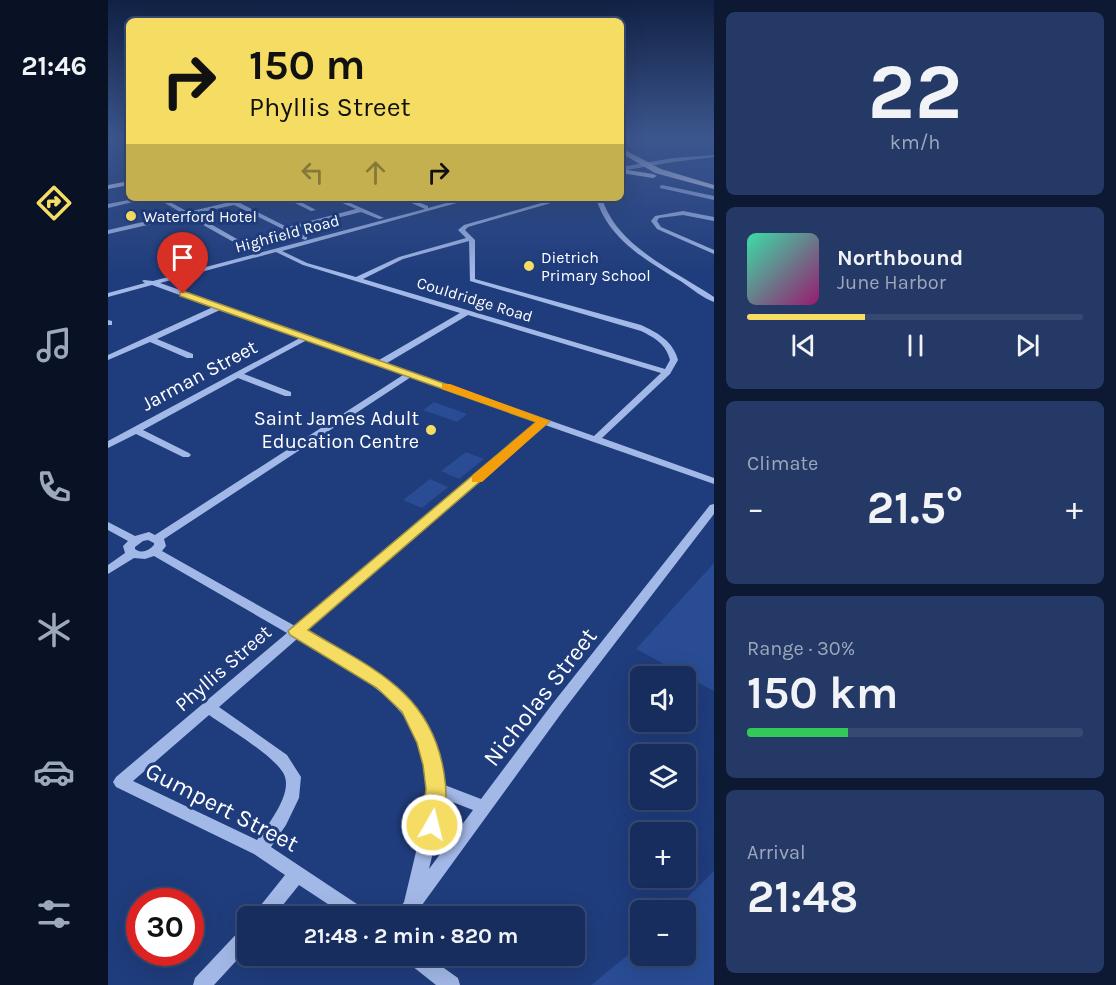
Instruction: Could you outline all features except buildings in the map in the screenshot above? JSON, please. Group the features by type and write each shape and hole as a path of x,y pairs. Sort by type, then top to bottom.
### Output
{"main road":[{"path":"663,183 714,192"}],"street":[{"path":"663,183 714,198"},
{"path":"108,206 132,201"},
{"path":"164,201 256,252"},
{"path":"230,201 305,238"},
{"path":"108,232 243,201"},
{"path":"294,201 313,210"},
{"path":"341,201 381,218"},
{"path":"411,201 426,207"},
{"name":"Highfield Road","path":"108,293 447,201"},
{"name":"Highfield Road","path":"149,282 461,201"},
{"path":"555,201 461,229 471,238 472,280 624,323 654,334 668,345 673,356 672,365 667,372 596,439"},
{"path":"600,201 604,218 622,237 714,300"},
{"path":"285,229 361,210"},
{"path":"714,219 683,213 664,215 654,220 659,228 714,252"},
{"path":"357,279 409,255 471,238"},
{"name":"Couldridge Road","path":"276,250 300,262 667,372"},
{"path":"149,282 714,481"},
{"path":"108,357 220,307"},
{"path":"381,363 467,312"},
{"name":"Jarman Street","path":"108,445 307,337"},
{"path":"150,339 190,356"},
{"path":"108,570 132,554 145,556 156,545 410,374"},
{"path":"238,375 288,394"},
{"name":"Phyllis Street","path":"121,782 544,421"},
{"path":"135,430 186,455"},
{"name":"Nicholas Street","path":"411,906 714,507"},
{"path":"108,525 134,540 149,536 156,545 383,684 409,707 426,743 436,789 429,839 409,906"},
{"path":"132,554 129,549 134,540"},
{"path":"208,707 282,759 293,777 288,804 260,849"},
{"name":"Gumpert Street","path":"121,782 260,849 345,906"},
{"path":"436,789 484,807"},
{"path":"271,906 297,874"},
{"path":"202,985 237,946"},
{"path":"426,966 451,985"}],"shaded area":[{"path":"434,402 467,414 457,422 423,410"},
{"path":"466,452 484,459 459,479 441,471"},
{"path":"430,479 448,487 422,508 403,500"},
{"path":"714,563 714,691 696,681 696,666 668,666 636,649"},
{"path":"714,871 714,985 591,985 630,953 630,966 696,966 696,900 685,900"}],"slow traffic":[{"path":"446,386 544,421 477,479"}],"place":[{"name":"Waterford Hotel","path":"131,216"},
{"name":"Dietrich Primary School","path":"529,266"},
{"name":"Saint James Adult Education Centre","path":"431,430"}],"route":[{"path":"183,294 544,421 296,631 361,669 383,684 409,707 426,743 433,765 436,789 432,825"}]}
